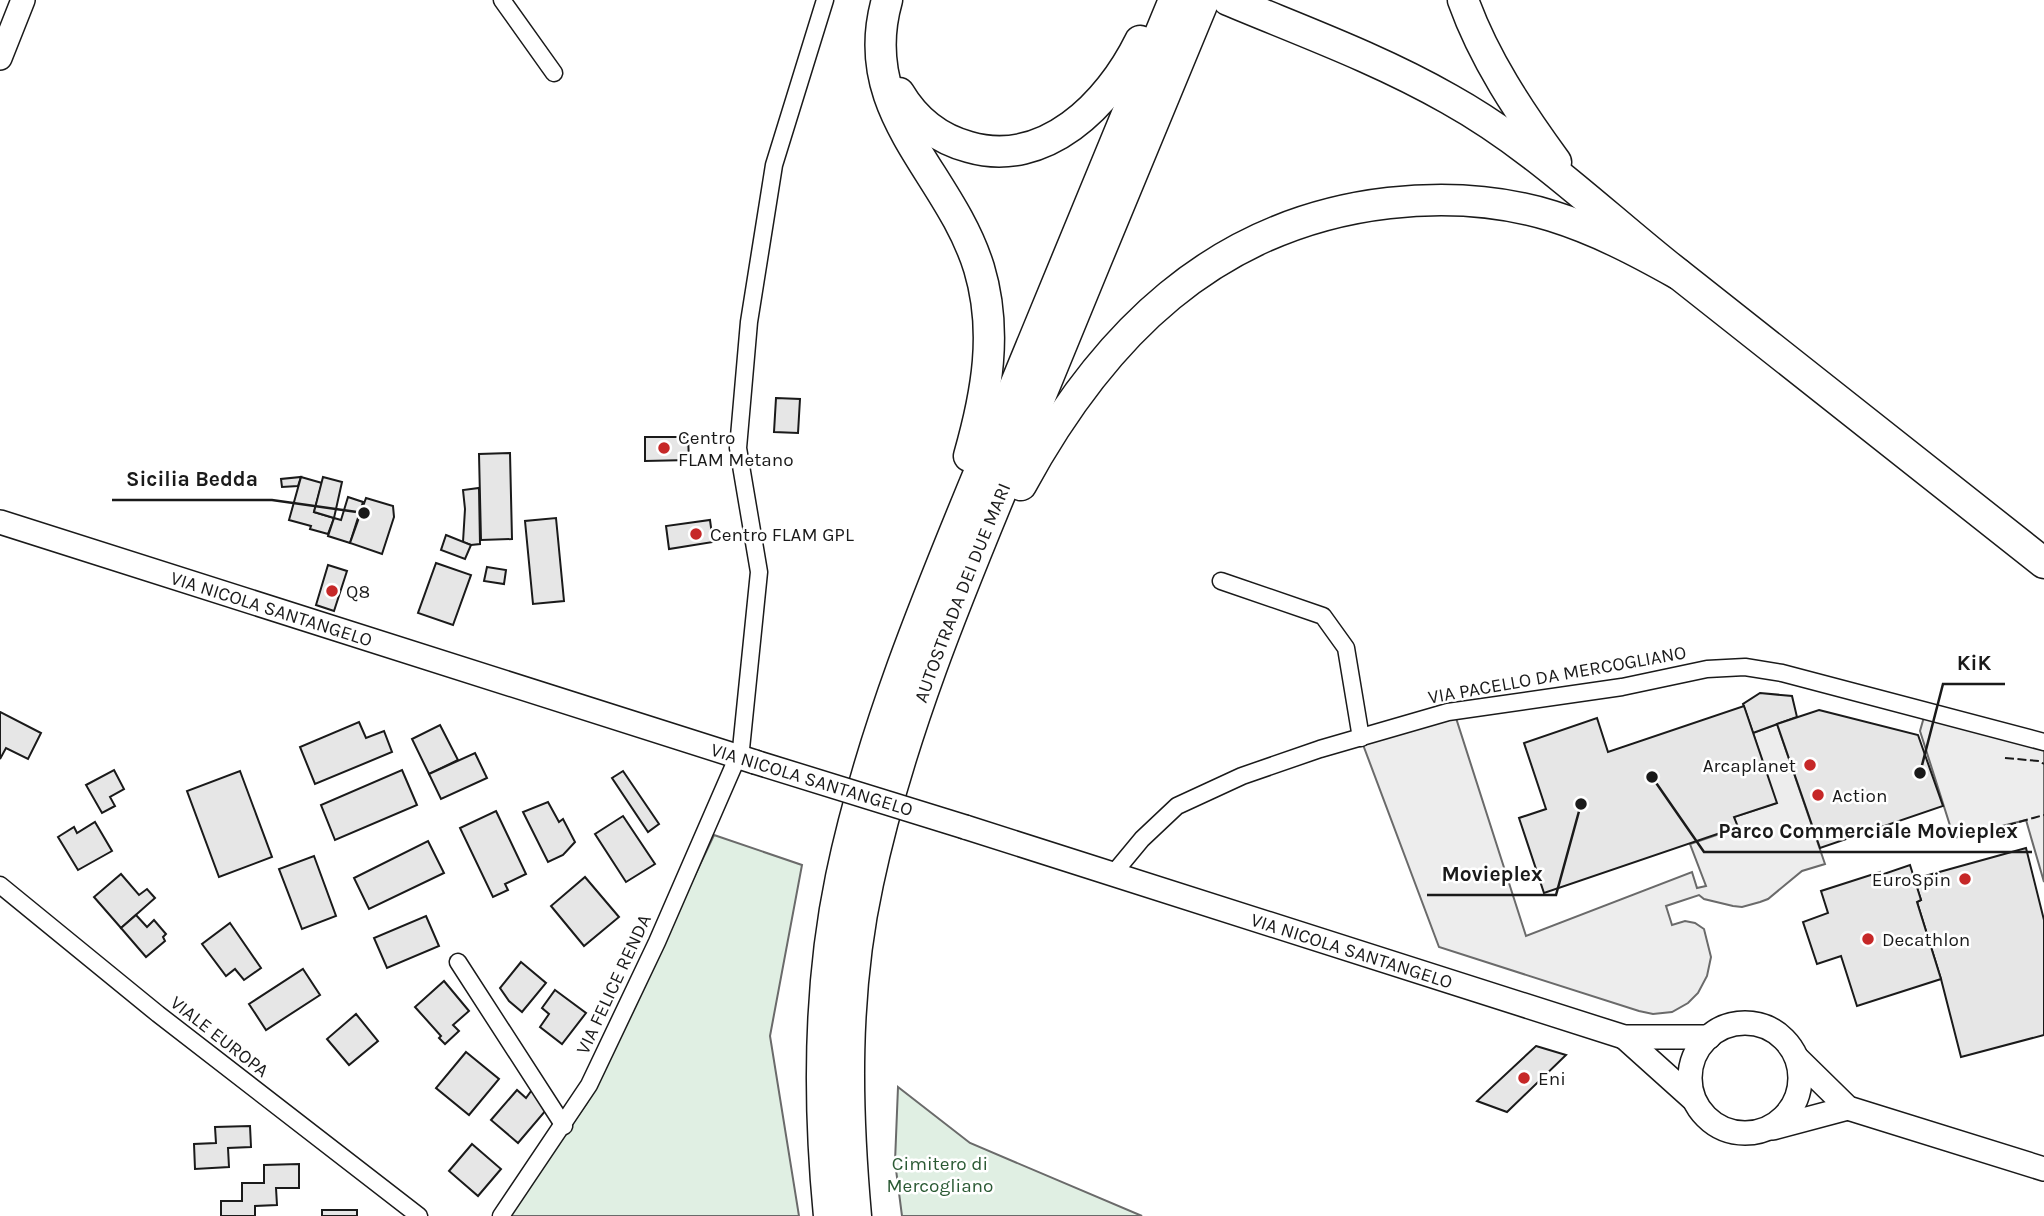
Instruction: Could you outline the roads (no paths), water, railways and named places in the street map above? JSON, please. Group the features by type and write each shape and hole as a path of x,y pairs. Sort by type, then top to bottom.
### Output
{"highway":[{"path":"821,1054 817,998 819,945 839,820 879,689 967,461 983,402 989,351 989,315 978,266 957,217 891,106 885,84 880,34 887,0"},
{"path":"882,58 903,99 928,127 961,145 981,151 1002,153 1019,150 1036,145 1073,126 1104,96 1133,57 1158,0"},
{"name":"AUTOSTRADA DEI DUE MARI","path":"829,1216 824,1162 821,1054 830,947 841,878 869,768 893,693 949,546 1174,0"},
{"name":"AUTOSTRADA DEI DUE MARI","path":"856,1216 849,1115 849,1052 857,953 867,885 896,775 920,701 974,557 1204,0"},
{"path":"1228,0 1371,60 1449,98 1511,139 2044,563"},
{"path":"1463,0 1505,87 1574,187"},
{"path":"867,885 905,777 1018,490 1073,398 1121,341 1175,291 1233,252 1286,227 1341,211 1429,200 1495,204 1551,216 1603,235 1678,274"}],"main road":[{"path":"0,58 23,0"},
{"name":"VIA NICOLA SANTANGELO","path":"1,523 1623,1037 1709,1037 1723,1027 1740,1023 1757,1024 1780,1036 1793,1049 1797,1058 1848,1108 2044,1169"},
{"name":"VIA NICOLA SANTANGELO","path":"1623,1037 1693,1099 1703,1115 1717,1126 1733,1133 1767,1129 1848,1108"},
{"path":"1693,1099 1689,1082 1691,1065 1698,1050 1709,1037"},
{"path":"1767,1129 1781,1120 1793,1107 1799,1092 1797,1058"}],"street":[{"path":"502,0 554,73"},
{"name":"VIA FELICE RENDA","path":"501,1216 564,1126 589,1085 747,759 747,705 759,572 737,448 749,322 774,165 825,0"},
{"path":"1221,581 1323,616 1346,648 1361,738"},
{"name":"VIA PACELLO DA MERCOGLIANO","path":"1113,874 1142,839 1177,806 1242,776 1448,712 1609,689 1707,669 1745,667 1782,673 2044,742"},
{"name":"VIALE EUROPA","path":"0,885 158,1014 419,1216"},
{"path":"458,962 564,1126"}],"place":[{"name":"Centro FLAM Metano","path":"664,448"},
{"name":"Sicilia Bedda","path":"364,513"},
{"name":"Centro FLAM GPL","path":"696,534"},
{"name":"Q8","path":"332,591"},
{"name":"Arcaplanet","path":"1810,765"},
{"name":"KiK","path":"1920,773"},
{"name":"Parco Commerciale Movieplex","path":"1652,777"},
{"name":"Action","path":"1818,795"},
{"name":"Movieplex","path":"1581,804"},
{"name":"EuroSpin","path":"1965,879"},
{"name":"Decathlon","path":"1868,939"},
{"name":"Eni","path":"1524,1078"}],"park label":[{"name":"Cimitero di Mercogliano","path":"940,1174"}]}
